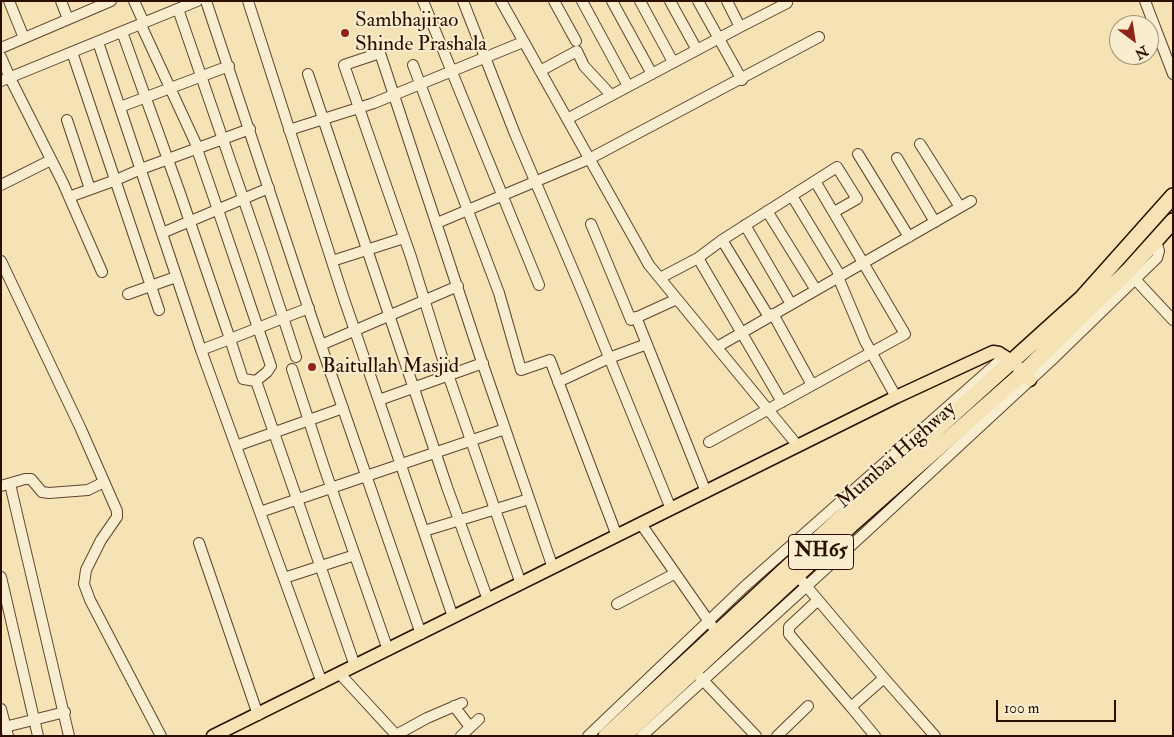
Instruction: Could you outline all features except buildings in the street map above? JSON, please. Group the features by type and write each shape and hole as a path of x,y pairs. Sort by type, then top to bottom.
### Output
{"highway":[{"name":"NH65","path":"1018,368 1032,344 1082,298 1173,196"},
{"name":"NH65","path":"1018,368 1132,275 1156,240 1173,221"},
{"name":"Mumbai Highway","path":"606,736 713,627 992,381 1018,368"},
{"name":"Mumbai Highway","path":"624,736 699,676 802,581 851,524 1018,368"}],"main road":[{"path":"213,736 896,397 993,352 996,352 1018,368"}],"street":[{"path":"9,1 24,38"},
{"path":"60,1 68,19"},
{"path":"1,48 68,19 96,4 111,1"},
{"path":"122,32 190,221 243,379 256,380 267,372 271,366 197,149 142,24 134,1"},
{"path":"5,79 197,1"},
{"path":"206,1 321,345 421,634"},
{"path":"248,1 332,261 453,618"},
{"path":"423,1 539,285"},
{"path":"464,1 515,134 671,509"},
{"path":"500,1 649,264 798,446"},
{"path":"554,1 576,42"},
{"path":"582,1 628,86"},
{"path":"612,1 652,74"},
{"path":"640,1 673,62"},
{"path":"670,1 697,50"},
{"path":"698,1 742,80"},
{"path":"726,1 740,27"},
{"path":"1145,1 1173,74"},
{"path":"567,119 787,3"},
{"path":"178,9 296,357"},
{"path":"437,223 590,159 742,80 819,37"},
{"path":"98,42 201,350 322,683"},
{"path":"289,130 324,120 394,95 523,42"},
{"path":"540,71 577,51 584,66 611,95"},
{"path":"72,52 159,310"},
{"path":"521,584 448,376 404,238 344,65 380,53 482,363 553,568"},
{"path":"1,57 5,79 51,160 102,272"},
{"path":"413,65 499,293 520,370 550,360 617,536"},
{"path":"120,107 228,66"},
{"path":"308,74 435,453 488,600"},
{"path":"66,120 90,189"},
{"path":"69,197 250,129"},
{"path":"920,144 960,207"},
{"path":"858,154 909,236"},
{"path":"897,158 935,222"},
{"path":"1,185 51,160"},
{"path":"660,278 698,258 745,225 838,167 857,199 834,212"},
{"path":"709,442 904,334 816,181"},
{"path":"162,233 269,188"},
{"path":"792,196 838,272 838,277 871,352 896,397"},
{"path":"717,347 971,201"},
{"path":"767,211 816,290"},
{"path":"591,224 631,320 677,299"},
{"path":"745,225 791,304"},
{"path":"332,261 404,238"},
{"path":"722,240 771,316 812,385"},
{"path":"698,258 782,402"},
{"path":"1,261 80,426 117,511 117,517 101,540 86,570 84,584 90,600 161,736"},
{"path":"1132,275 1173,320"},
{"path":"128,294 176,277"},
{"path":"321,345 458,286"},
{"path":"201,350 309,308"},
{"path":"636,317 706,492"},
{"path":"558,382 609,358 647,344"},
{"path":"379,400 482,363"},
{"path":"588,736 713,627 744,587 1018,368"},
{"path":"292,369 388,650"},
{"path":"256,380 355,666"},
{"path":"236,446 343,408"},
{"path":"260,512 505,429"},
{"path":"69,736 65,712 38,607 4,486 25,479 31,480 42,492 49,493 88,490 104,482"},
{"path":"424,531 529,499"},
{"path":"641,524 674,574 713,627"},
{"path":"199,543 258,714"},
{"path":"284,578 355,555"},
{"path":"618,604 674,574"},
{"path":"1,577 38,736"},
{"path":"802,581 935,736"},
{"path":"818,600 789,627 789,634 875,736"},
{"path":"340,674 396,736 427,718 458,705 470,727"},
{"path":"642,736 699,676 756,736"},
{"path":"851,707 884,678"},
{"path":"777,736 808,706"},
{"path":"1,710 5,730 65,712"},
{"path":"461,736 478,719"}],"place":[{"name":"Sambhajirao Shinde Prashala","path":"345,33"},
{"name":"Baitullah Masjid","path":"312,367"}]}
